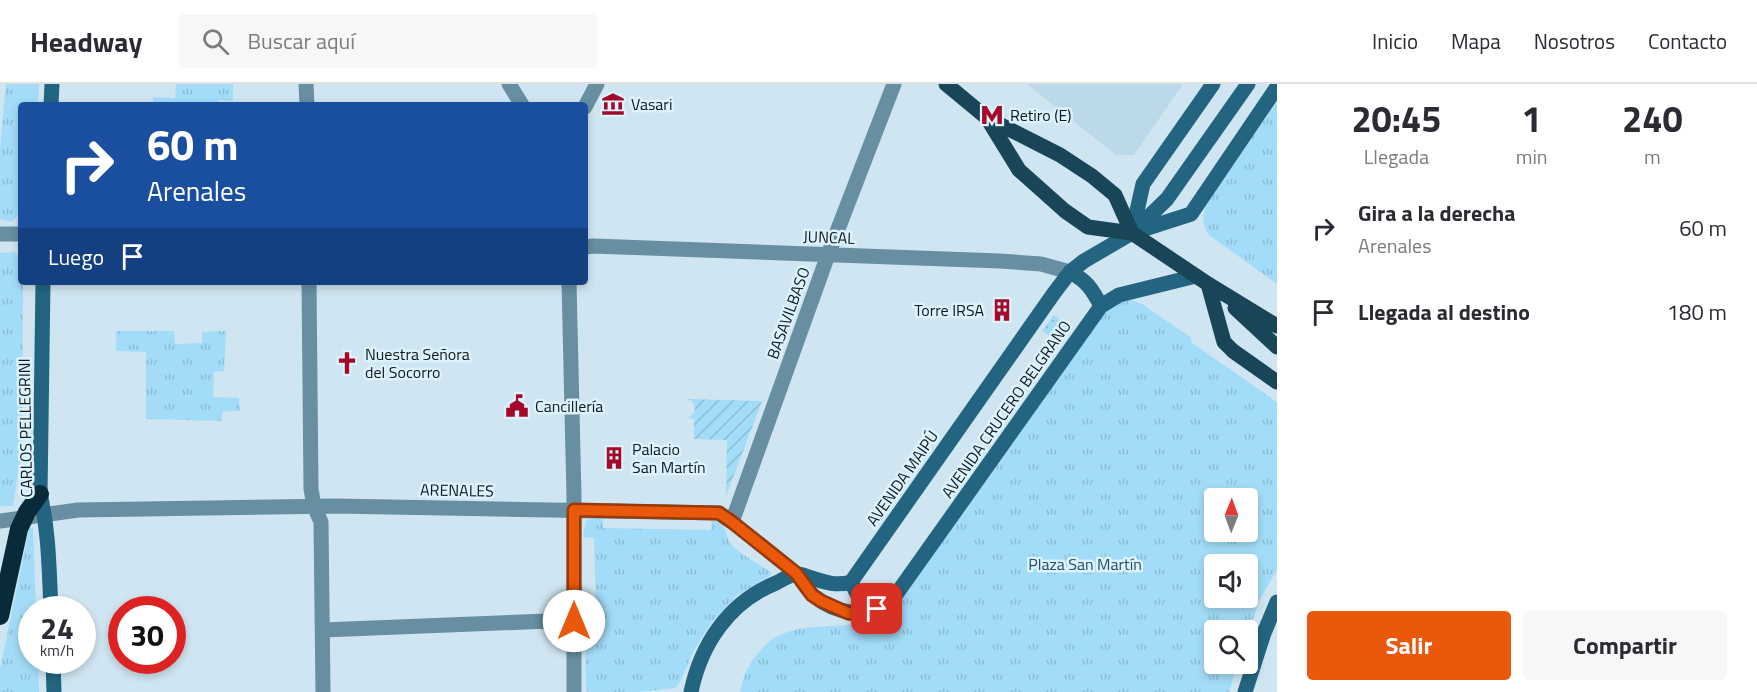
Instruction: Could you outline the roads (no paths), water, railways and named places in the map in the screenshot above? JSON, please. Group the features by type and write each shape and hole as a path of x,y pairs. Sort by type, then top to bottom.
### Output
{"highway":[{"path":"0,616 19,529 40,494"}],"main road":[{"path":"946,84 987,118 1060,155 1092,176 1115,195 1132,233"},
{"path":"987,118 1019,170 1065,211 1088,227 1132,233 1277,326"},
{"path":"1202,280 1277,347"},
{"path":"1202,280 1224,342 1277,382"}],"street":[{"path":"51,102 52,84"},
{"path":"306,84 307,102"},
{"path":"509,84 520,102"},
{"path":"588,102 597,84"},
{"name":"BASAVILBASO","path":"732,522 828,255 894,84"},
{"path":"1132,233 1143,184 1213,84"},
{"path":"1132,233 1167,199 1248,84"},
{"path":"1132,233 1191,214 1277,87"},
{"name":"AVENIDA MAIPÚ","path":"851,582 1070,272 1084,261 1132,233"},
{"path":"0,234 18,234"},
{"name":"JUNCAL","path":"588,247 1022,263 1041,264 1070,272"},
{"path":"1070,272 1084,279 1101,306"},
{"name":"AVENIDA CRUCERO BELGRANO","path":"877,609 885,607 895,598 1101,306 1119,295 1202,280"},
{"name":"CARLOS PELLEGRINI","path":"43,285 40,494 46,515 50,596"},
{"path":"309,285 311,489 321,522 323,692"},
{"path":"569,285 574,510 574,692"},
{"name":"ARENALES","path":"0,521 78,510 315,506 719,513 796,573 812,595 848,613 864,614 877,609"},
{"path":"691,692 705,649 728,614 740,603 767,586 796,573 839,586 851,582 858,596 877,609"},
{"path":"1245,692 1264,633 1277,602"},
{"path":"323,630 574,621"},
{"path":"53,674 54,692"}],"place":[{"name":"Vasari","path":"613,104"},
{"name":"Retiro (E)","path":"992,115"},
{"name":"Torre IRSA","path":"1002,310"},
{"name":"Nuestra Señora del Socorro","path":"347,363"},
{"name":"Cancillería","path":"517,406"},
{"name":"Palacio San Martín","path":"614,458"}],"park label":[{"name":"Plaza San Martín","path":"1085,564"}]}
